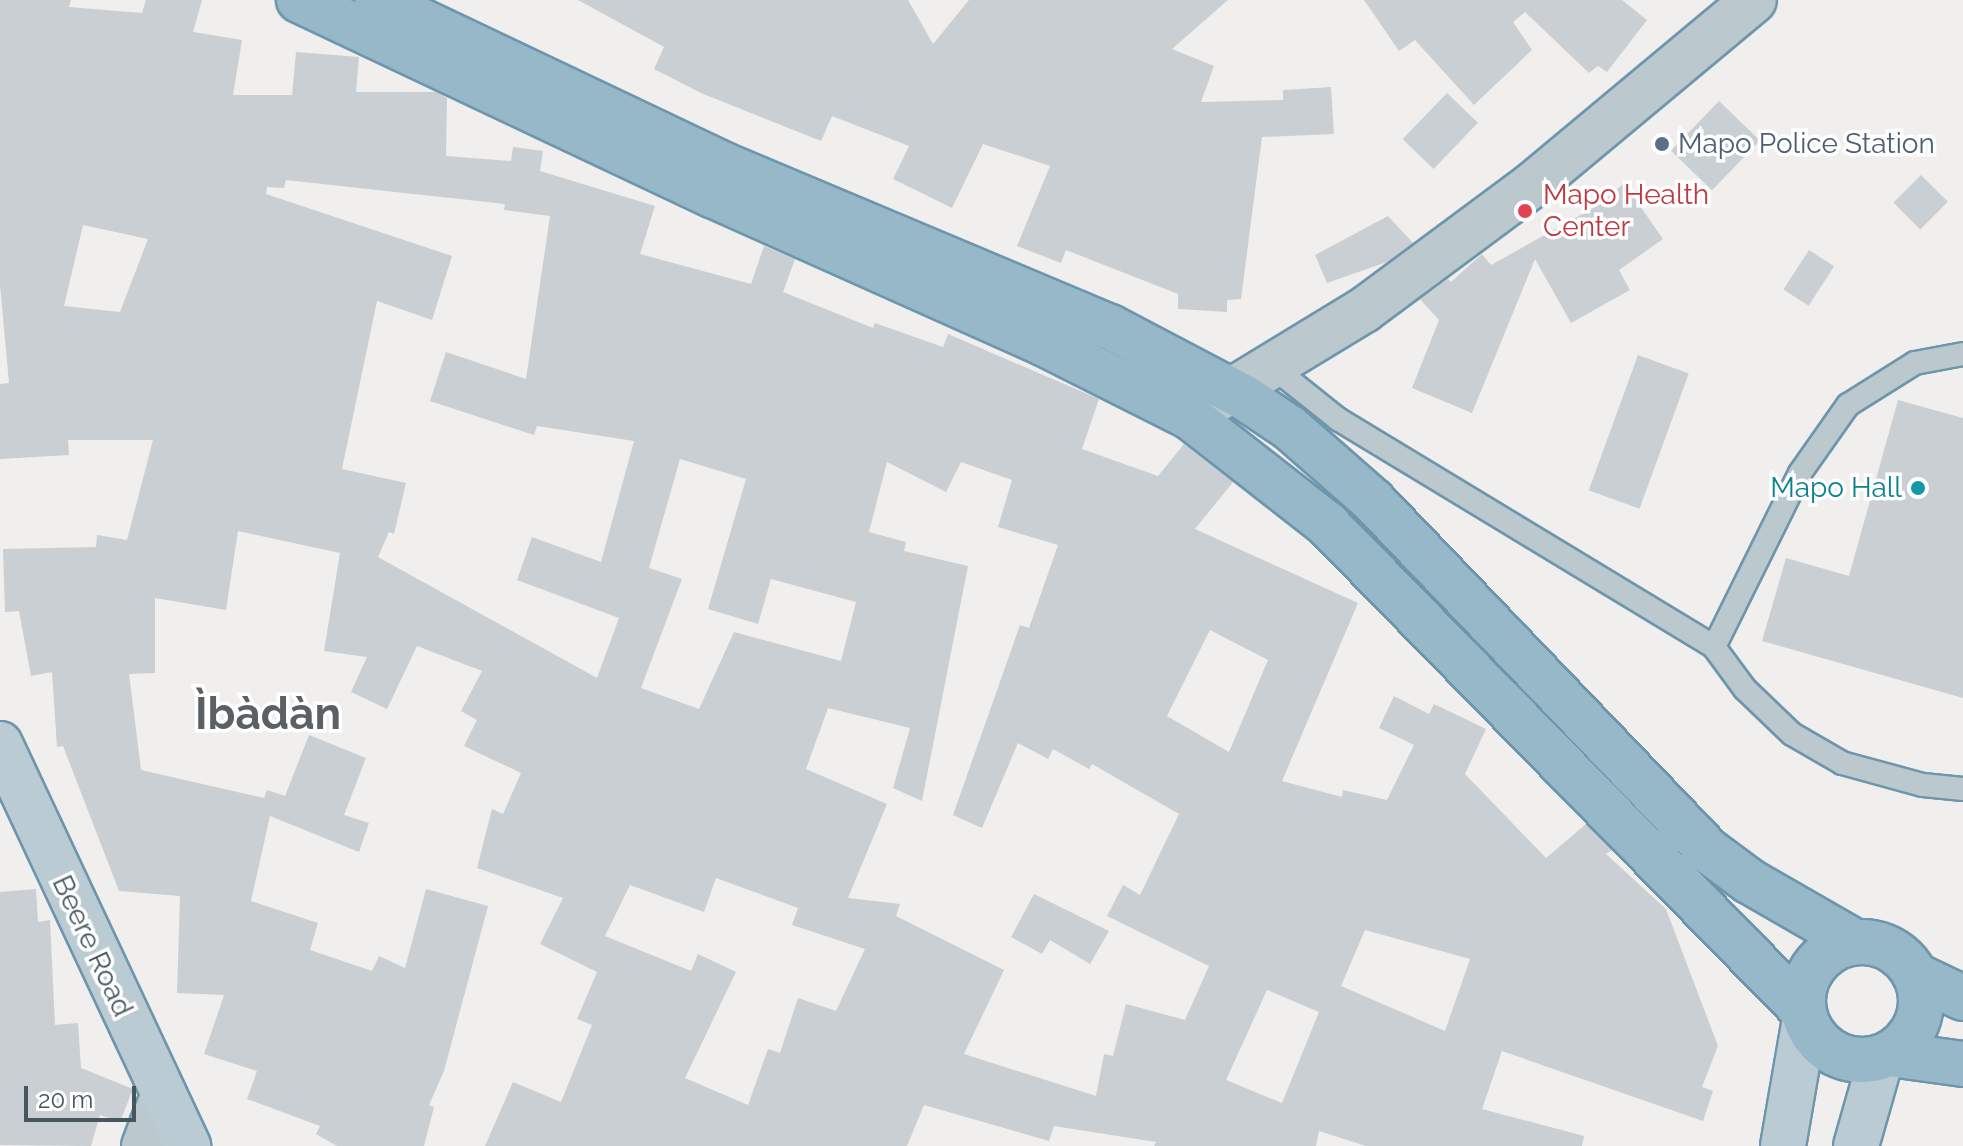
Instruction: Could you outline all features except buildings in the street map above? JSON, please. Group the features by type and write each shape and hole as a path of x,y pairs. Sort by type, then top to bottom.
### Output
{"highway":[{"path":"299,0 422,39 722,164 1110,327 1229,388 1290,428 1373,501 1710,852 1749,881 1855,942 1896,953 1915,975 1963,998"},
{"path":"377,0 422,39 766,220 1043,343 1190,417 1280,482 1327,524 1804,1014 1813,1035 1843,1058 1885,1056 1963,1064"},
{"path":"1804,1014 1810,973 1837,947 1855,942"},
{"path":"1885,1056 1908,1039 1919,1019 1921,996 1915,975"}],"main road":[{"name":"Beere Road","path":"0,744 188,1146"},
{"path":"1783,1146 1804,1014"},
{"path":"1856,1146 1885,1056"}],"street":[{"path":"1190,417 1229,388 1364,310 1531,186 1754,0"},
{"path":"144,1146 163,1096"}],"lane":[{"path":"1714,647 1800,473 1848,405 1915,363 1963,354"},
{"path":"1269,364 1338,419 1714,647 1745,689 1792,734 1842,763 1923,785 1963,789"}],"place":[{"name":"Mapo Police Station","path":"1662,144"},
{"name":"Mapo Health Center","path":"1525,211"},
{"name":"Mapo Hall","path":"1918,488"}],"district":[{"name":"Ìbàdàn","path":"268,714"}]}
